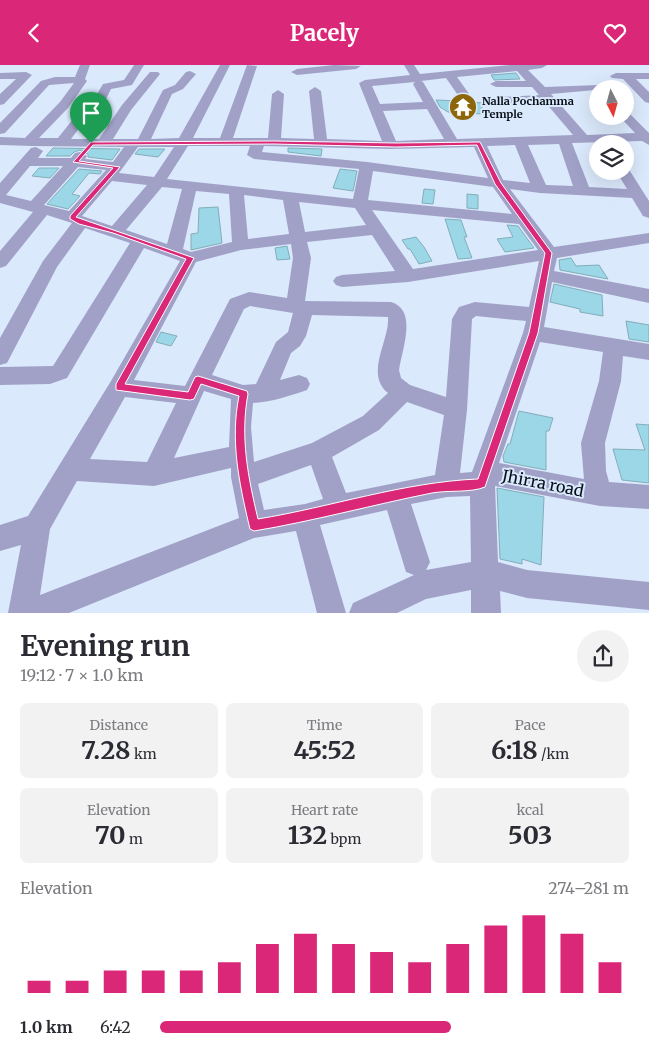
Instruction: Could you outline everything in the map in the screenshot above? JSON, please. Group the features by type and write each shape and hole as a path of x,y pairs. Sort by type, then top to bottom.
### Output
{"street":[{"path":"297,72 356,65 366,83 375,108 393,145 398,171"},
{"path":"408,65 453,144"},
{"path":"366,83 418,81 467,69 542,65"},
{"path":"225,142 252,66"},
{"path":"518,66 583,139"},
{"path":"62,142 109,85 128,83 137,69 163,74 205,72"},
{"path":"0,76 82,72"},
{"path":"0,130 45,83 82,72"},
{"path":"27,143 64,105 81,81 82,72"},
{"path":"116,232 157,183 184,142 205,72"},
{"path":"2,352 49,265 77,220 113,171 138,143 167,92 205,72"},
{"path":"0,262 75,162 98,143 126,109 163,74"},
{"path":"449,74 466,98"},
{"path":"582,74 589,81"},
{"path":"0,101 26,75"},
{"path":"649,76 621,76 649,99"},
{"path":"496,84 542,91"},
{"path":"501,101 542,91 589,88"},
{"path":"315,91 321,143"},
{"path":"274,142 278,94"},
{"path":"375,108 432,105"},
{"path":"634,125 648,138"},
{"path":"634,139 648,138"},
{"path":"564,140 583,192"},
{"path":"0,141 27,143 274,142 393,145 589,140"},
{"path":"43,142 3,201 77,220 182,255 240,245 376,229"},
{"path":"520,142 540,189"},
{"path":"258,143 254,155 367,166 398,171 435,165 498,184 641,196"},
{"path":"478,143 498,184 549,253 536,324 483,478 486,613"},
{"path":"434,144 435,165"},
{"path":"28,162 75,162 157,183 236,189 360,204 526,220"},
{"path":"367,166 360,204 408,276"},
{"path":"629,180 641,196 649,213"},
{"path":"24,613 36,526 119,387 182,255 190,186"},
{"path":"236,189 240,245"},
{"path":"254,525 242,466 239,444 239,416 283,348 293,343 299,333 302,258 300,238 290,195"},
{"path":"342,281 408,276 649,238"},
{"path":"0,376 50,375 60,372 138,241"},
{"path":"546,275 649,296"},
{"path":"154,473 194,388 237,304 249,299 299,307 391,309 396,313 398,319 388,370 391,383 403,392 456,410"},
{"path":"447,485 450,445 456,410 458,353 462,319 466,312 475,309 614,346 649,352"},
{"path":"600,493 594,471 594,443 610,381 614,346"},
{"path":"119,387 194,388 253,394 300,384"},
{"path":"69,469 154,473 242,466 318,452 371,423 403,392"},
{"path":"318,452 339,507"},
{"name":"Jhirra road","path":"32,613 254,525 305,517 339,507 483,478 600,493 649,497"},
{"path":"396,497 416,562"},
{"path":"305,517 332,613"},
{"path":"0,538 36,526"},
{"path":"363,613 424,585 484,573 527,584 649,596"}],"building":[{"path":"516,73 520,79 494,80 491,75"},
{"path":"436,100 460,101 466,104 470,102 482,103 482,114 448,112 440,107"},
{"path":"53,148 120,149 112,160 88,157 88,154 80,150 70,156 46,156"},
{"path":"288,148 322,149 321,156 288,152"},
{"path":"139,149 165,149 158,157 135,154"},
{"path":"39,168 59,168 50,178 32,176"},
{"path":"79,169 102,171 100,174 89,173 72,194 80,196 68,209 47,204"},
{"path":"340,169 357,171 353,191 333,188"},
{"path":"424,189 435,190 433,204 422,203"},
{"path":"467,194 478,195 478,209 467,208"},
{"path":"218,207 222,243 191,250 191,234 198,233 199,208"},
{"path":"445,219 461,220 467,237 464,237 472,258 458,259"},
{"path":"507,225 518,226 534,248 505,252 497,239 513,237"},
{"path":"416,237 432,261 419,264 402,240"},
{"path":"287,246 290,259 277,260 275,248"},
{"path":"571,258 576,266 599,265 608,279 560,270 559,260"},
{"path":"554,284 602,295 603,316 580,312 580,309 550,302"},
{"path":"626,321 649,325 649,342 629,339"},
{"path":"161,332 177,336 171,346 156,342"},
{"path":"519,411 553,418 549,431 546,431 546,470 504,462 503,456 508,444 510,444"},
{"path":"636,424 649,425 649,483 622,480 613,449 645,450"},
{"path":"497,488 544,497 541,565 522,559 522,564 500,559"}],"place":[{"name":"Nalla Pochamma Temple","path":"463,107"}],"route":[{"path":"274,142 396,145 478,143 498,184 549,253 534,333 484,472 482,484 447,485 396,497 339,507 305,517 254,525 243,477 242,455 239,444 239,416 244,394 198,379 190,396 119,387 190,258 174,251 81,222 72,217 117,167 75,162 91,143 274,142"}]}
